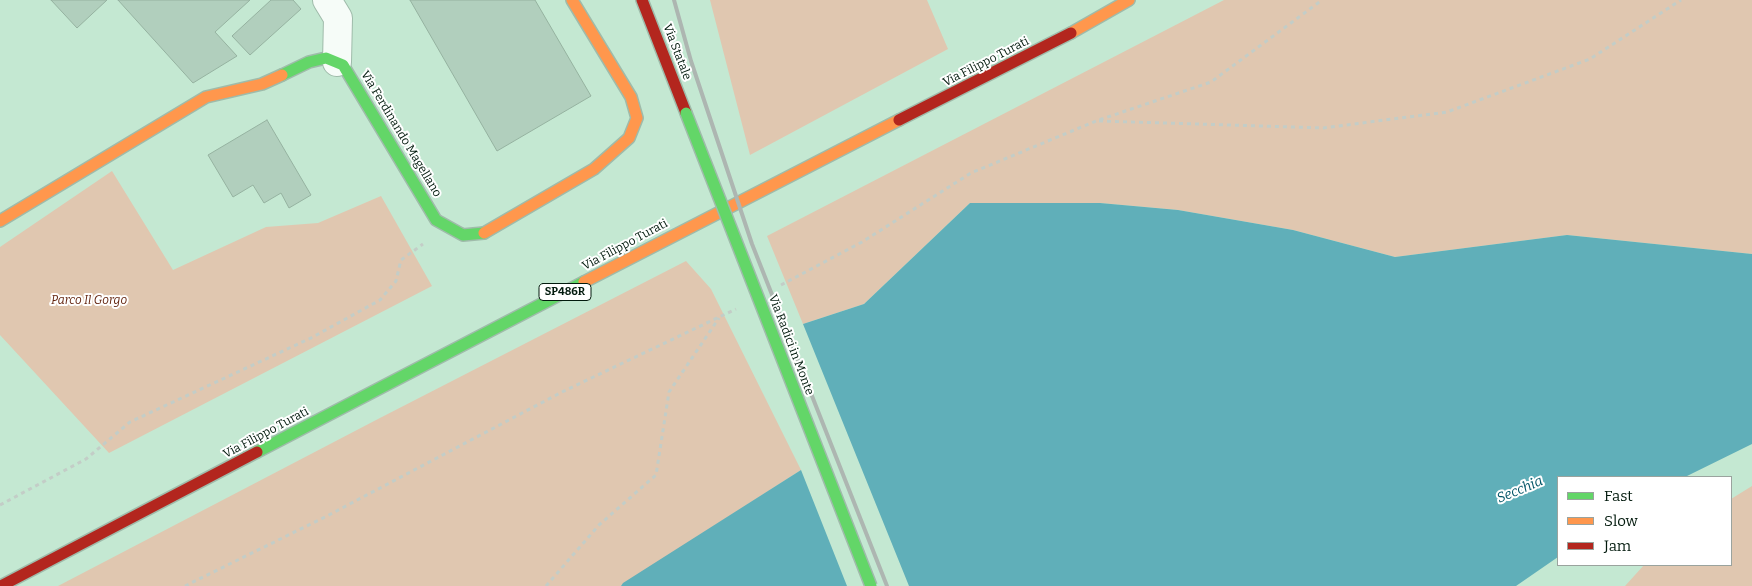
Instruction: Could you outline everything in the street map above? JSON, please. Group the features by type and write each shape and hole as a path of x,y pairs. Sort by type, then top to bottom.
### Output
{"street":[{"path":"0,221 206,97 262,84 309,62 326,58 337,62 338,18 327,0"},
{"path":"445,227 463,235 486,233 594,169 629,138 637,118 631,97 572,0"},
{"name":"Via Statale","path":"642,0 686,114"},
{"name":"Via Filippo Turati","path":"1,586 769,185 1057,41 1129,0"},
{"name":"Via Ferdinando Magellano","path":"337,62 343,64 436,220 445,227"},
{"name":"Via Radici in Monte","path":"686,114 870,586"}],"path":[{"path":"1096,121 1323,128 1447,112 1590,59 1681,0"},
{"path":"0,506 86,459 130,422 311,338 380,300 396,281 401,260 445,227"},
{"path":"546,586 599,525 656,474 668,392 719,317"}],"green space":[{"path":"710,0 927,0 948,49 750,155"},
{"path":"1224,0 1752,0 1752,254 1567,235 1395,257 1293,230 1178,210 1100,203 970,203 864,304 803,324 767,236"},
{"name":"Parco Il Gorgo","path":"112,171 173,270 266,227 318,223 381,196 432,286 109,453 0,335 0,247"},
{"path":"686,261 711,289 801,470 621,586 58,586 378,419"},
{"path":"1752,486 1752,586 1625,586 1643,566 1732,566 1732,498"}],"water":[{"name":"Secchia","path":"970,203 1100,203 1178,210 1293,230 1395,257 1567,235 1752,254 1752,444 1687,476 1557,476 1557,558 1516,586 909,586 803,324 864,304"},
{"path":"801,470 847,586 621,586 623,583"}],"building":[{"path":"51,0 107,0 77,28"},
{"path":"118,0 250,0 215,32 237,56 193,83"},
{"path":"271,0 293,0 301,9 250,55 232,36"},
{"path":"410,0 535,0 591,96 497,151"},
{"path":"267,120 311,195 289,208 281,193 264,203 253,185 233,197 208,155"}],"railway":[{"path":"674,0 691,61 752,244 887,586"}],"traffic: fast":[{"path":"282,75 309,62 326,58 343,65 436,220 463,235 484,233"},
{"path":"686,113 871,586"},
{"path":"257,452 584,282"}],"traffic: slow":[{"path":"484,233 594,169 629,138 637,118 631,97 572,0"},
{"path":"1071,33 1129,0"},
{"path":"0,221 206,97 262,84 282,75"},
{"path":"584,282 899,120"}],"traffic: jam":[{"path":"642,0 686,113"},
{"path":"899,120 1071,33"},
{"path":"1,586 257,452"}]}
